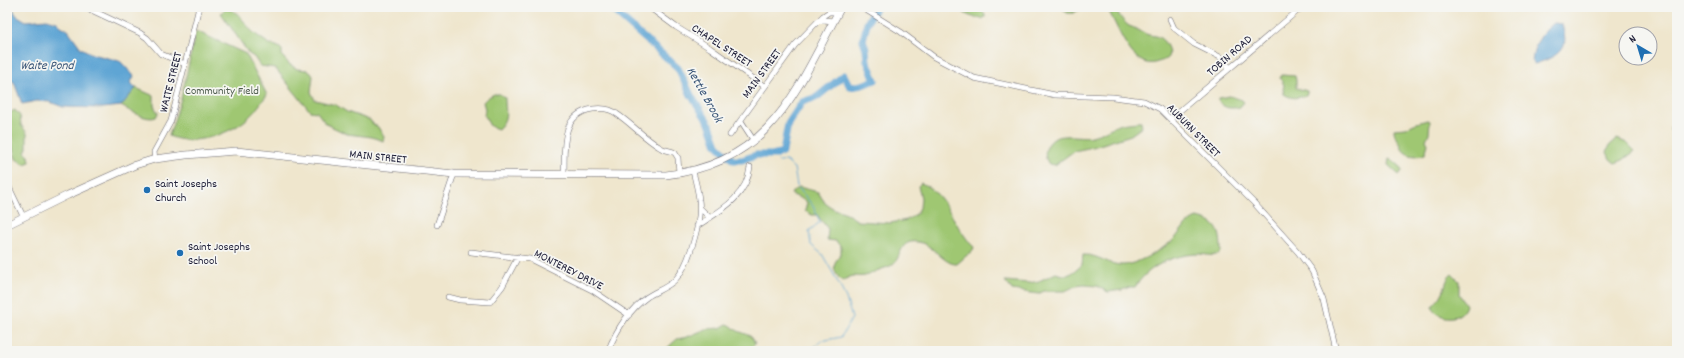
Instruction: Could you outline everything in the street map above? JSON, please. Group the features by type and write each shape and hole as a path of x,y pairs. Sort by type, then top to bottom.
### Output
{"highway":[{"name":"MAIN STREET","path":"7,225 110,175 156,158 236,151 454,174 666,175 693,171 712,165 754,141 775,120 786,106 840,10"}],"street":[{"path":"86,7 140,33 148,38 161,54 186,64"},
{"name":"WAITE STREET","path":"156,158 154,152 171,121 199,7"},
{"name":"CHAPEL STREET","path":"649,7 764,86"},
{"name":"AUBURN STREET","path":"861,7 900,32 934,57 974,78 1055,95 1113,97 1140,100 1160,109 1201,152 1254,203 1298,252 1312,271 1324,299 1336,351"},
{"name":"TOBIN ROAD","path":"1170,119 1302,7"},
{"name":"MAIN STREET","path":"730,135 795,45 829,12 840,10"},
{"path":"1170,19 1174,28 1194,44 1220,57 1230,68"},
{"path":"818,22 823,20 834,21"},
{"path":"564,174 565,136 568,126 579,114 596,109 605,109 616,113 661,148 675,153 678,158 679,174"},
{"path":"741,121 754,141"},
{"path":"698,226 729,205 740,194 748,179 750,167"},
{"path":"608,351 629,315 643,300 670,284 681,273 688,260 698,226 700,208 693,171"},
{"path":"437,225 454,174"},
{"path":"7,182 23,216"},
{"path":"700,208 710,218"},
{"name":"MONTEREY DRIVE","path":"471,252 530,259 577,282 629,315"},
{"path":"448,297 460,300 490,302 502,287 518,257"}],"green space":[{"path":"959,7 979,7 985,17 982,19 969,16"},
{"path":"1061,7 1085,7 1073,13 1067,13"},
{"path":"1106,7 1114,7 1122,20 1129,26 1148,35 1156,36 1165,42 1169,51 1168,57 1158,62 1148,63 1140,60 1126,44"},
{"path":"225,9 234,11 250,29 268,43 280,48 282,50 282,56 289,64 297,69 307,70 311,73 313,76 311,92 315,100 336,105 347,112 370,120 378,127 384,137 383,141 372,137 347,134 326,124 317,112 310,111 275,68 260,66 254,57 249,54 221,13"},
{"name":"Community Field","path":"196,31 246,54 267,95 252,115 233,129 211,137 200,139 178,139 169,136 181,99"},
{"path":"1282,75 1295,76 1296,88 1307,91 1307,94 1296,98 1284,94 1284,85 1280,78"},
{"path":"136,88 154,96 154,106 158,113 156,117 143,117 121,106"},
{"path":"494,94 500,94 505,98 505,118 498,129 490,126 484,115 485,109 483,102"},
{"path":"1230,96 1244,102 1240,107 1230,108 1223,106 1218,101 1218,98"},
{"path":"15,110 20,116 21,125 27,133 27,148 25,152 28,155 30,162 24,164 16,159 12,145 13,138 7,128 7,114"},
{"path":"1677,115 1677,138 1675,139 1670,129"},
{"path":"1427,120 1430,121 1429,133 1426,140 1428,144 1425,154 1416,156 1407,154 1402,149 1395,135 1394,129 1406,128"},
{"path":"1141,122 1142,127 1131,135 1093,147 1074,151 1055,165 1049,164 1045,156 1047,147 1055,138 1061,136 1092,136 1118,125"},
{"path":"1617,139 1627,143 1635,151 1623,160 1615,163 1610,159 1607,152 1610,145"},
{"path":"1389,159 1394,161 1402,168 1399,175 1388,165"},
{"path":"921,183 936,193 941,199 974,247 973,250 957,264 948,261 929,246 918,242 907,243 896,261 890,266 867,275 853,276 842,281 836,274 834,268 836,261 841,254 841,247 836,241 827,240 828,229 817,215 812,215 805,211 806,201 791,194 799,187 818,192 825,203 858,221 890,223 907,220 916,214 920,208 921,198 918,186"},
{"path":"1197,218 1210,222 1217,229 1220,239 1221,252 1214,255 1198,254 1170,259 1147,273 1135,287 1108,292 1097,286 1084,285 1076,286 1065,291 1044,291 1038,294 1012,290 1005,281 1029,283 1039,281 1056,273 1064,275 1070,274 1082,265 1083,255 1094,256 1119,265 1137,262 1167,245 1188,223"},
{"path":"1452,274 1459,281 1459,294 1466,305 1460,314 1445,317 1435,312 1432,307 1441,296 1447,281"},
{"path":"727,324 752,338 755,344 749,351 664,351 677,339 687,337 706,329 720,328"}],"water":[{"name":"Waite Pond","path":"7,7 12,7 16,15 26,21 47,19 57,22 68,30 81,48 92,54 120,61 134,76 131,82 136,88 121,106 103,108 63,107 50,102 37,101 22,104 14,82 7,78"},
{"path":"1554,23 1562,24 1565,39 1564,46 1558,53 1535,64 1532,62 1534,50 1538,40"}],"waterway":[{"name":"Kettle Brook","path":"609,7 678,68 691,95 710,125 717,145 733,160 742,160 756,155 777,155 783,151 788,124 802,102 817,97 844,75 850,87 862,85 875,80 867,61 866,49 863,40 867,23 876,7"},
{"path":"755,351 810,351 821,341 841,337 852,318 846,298 833,273 822,254 811,245 809,231 820,222 813,206 797,186 794,168 786,161 778,161"}],"place":[{"name":"Saint Josephs Church","path":"147,190"},
{"name":"Saint Josephs School","path":"180,253"}]}
